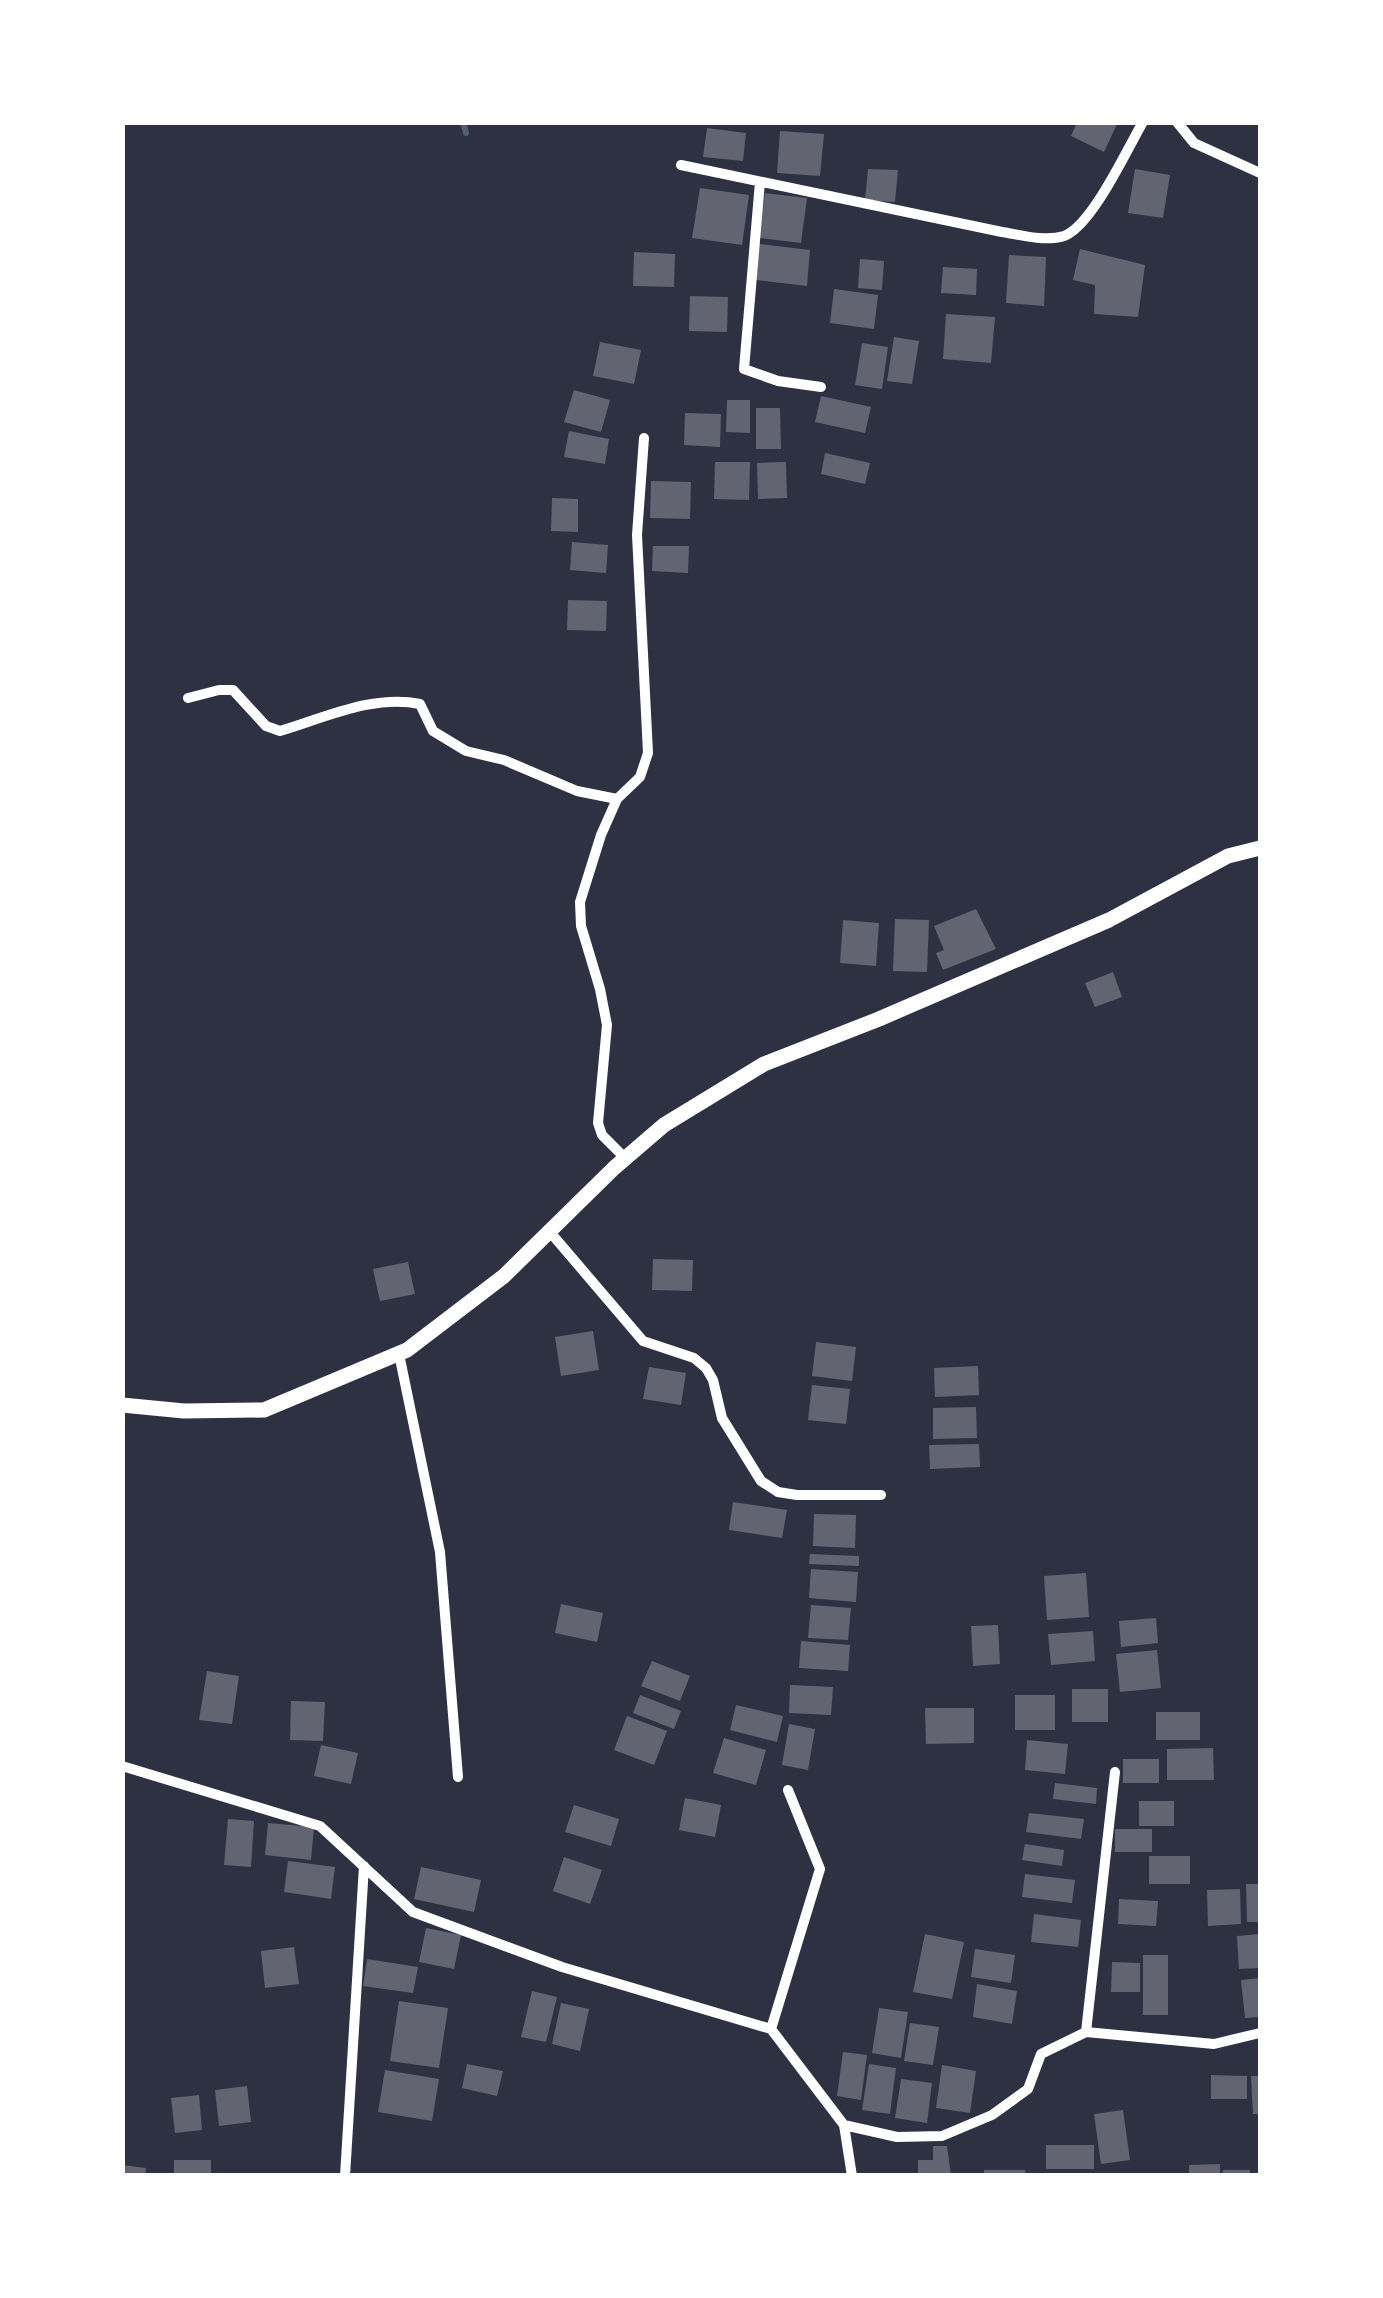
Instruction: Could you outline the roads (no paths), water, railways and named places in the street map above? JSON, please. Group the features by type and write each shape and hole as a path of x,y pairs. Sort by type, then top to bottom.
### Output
{"street":[{"path":"680,165 1002,232 1039,238 1064,236 1083,223 1143,122"},
{"path":"1176,122 1194,143 1260,174"},
{"path":"760,182 744,369 778,381 821,386"},
{"path":"624,1158 602,1135 598,1123 607,1026 578,915 601,835 617,799 640,777 648,753 637,535 644,438"},
{"path":"188,698 233,690 266,726 280,731 380,702 401,700 420,704 433,730 466,751 504,760 577,791 617,799"},
{"path":"122,1404 184,1412 264,1410 399,1354 461,1311 664,1125 764,1064 1108,920 1228,856 1260,848"},
{"path":"550,1232 643,1340 694,1358 706,1368 713,1380 722,1418 761,1480 778,1492 797,1495 882,1494"},
{"path":"399,1354 440,1552 458,1777"},
{"path":"122,1766 320,1826 413,1912 562,1967 771,2029 844,2126 852,2176"},
{"path":"1086,2032 1115,1772"},
{"path":"771,2029 820,1869 788,1790"},
{"path":"344,2176 364,1866"},
{"path":"844,2126 897,2137 942,2136 992,2115 1028,2089 1041,2054 1086,2032 1214,2044 1260,2033"}],"waterway":[{"path":"463,122 466,133"}]}
